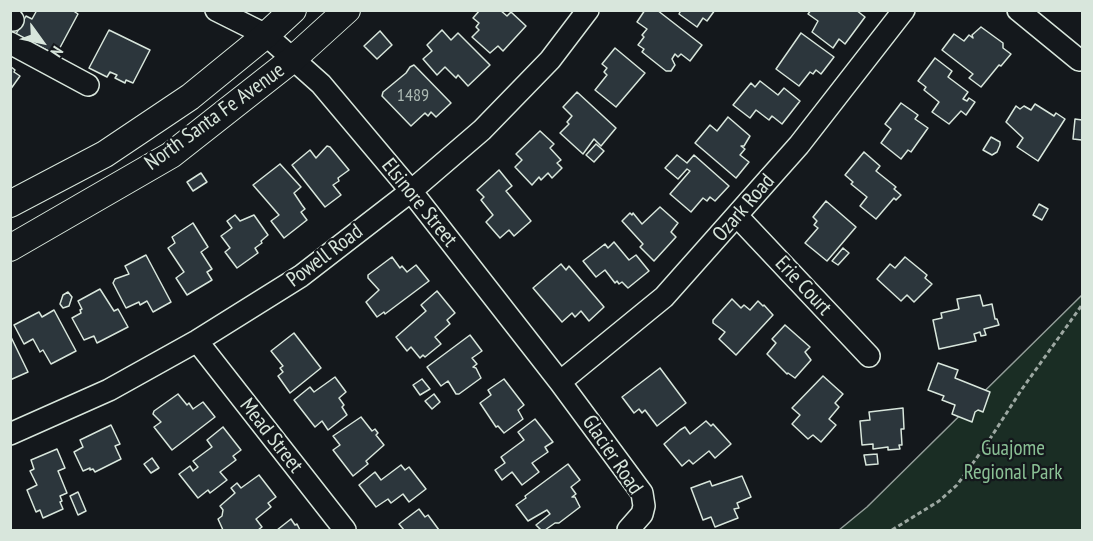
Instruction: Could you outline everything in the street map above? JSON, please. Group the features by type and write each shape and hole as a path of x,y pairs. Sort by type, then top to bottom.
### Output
{"main road":[{"name":"North Santa Fe Avenue","path":"10,204 105,154 190,97 266,36 293,10"},
{"name":"North Santa Fe Avenue","path":"10,248 171,155 293,59 347,10"}],"street":[{"name":"Elsinore Street","path":"216,10 266,36 321,84 411,191 560,382"},
{"name":"Powell Road","path":"10,434 109,390 196,341 301,276 411,191 482,130 550,60 588,10"},
{"name":"Ozark Road","path":"560,382 664,297 799,145 904,10"},
{"path":"1018,10 1079,60"},
{"path":"10,43 88,85"},
{"name":"Erie Court","path":"737,216 869,356"},
{"name":"Mead Street","path":"196,341 345,531"},
{"name":"Glacier Road","path":"560,382 642,493 644,506 642,514 628,531"}],"path":[{"path":"892,531 939,501 957,485 986,446 1022,389 1083,305"}],"green space":[{"name":"Guajome Regional Park","path":"1082,295 1082,530 839,530 867,507"}],"building":[{"path":"37,10 72,10 78,14 56,55 16,34 26,16 32,19"},
{"path":"480,10 500,10 507,16 511,12 526,26 503,51 498,46 490,53 472,37 479,30 476,27 479,23 473,18"},
{"path":"645,10 657,10 702,45 690,61 681,54 678,57 675,54 672,59 675,65 671,71 666,71 642,52 644,49 638,45 647,29 637,22"},
{"path":"681,10 715,10 707,21 703,18 697,27 679,14"},
{"path":"811,10 856,10 865,17 845,44 839,39 833,48 812,32 818,21 808,14"},
{"path":"981,27 1003,43 1003,48 1011,54 981,87 969,78 973,74 942,50 954,34 964,41 969,35 973,38 972,35"},
{"path":"109,30 150,50 133,83 126,80 125,83 115,78 117,75 110,72 107,77 89,68"},
{"path":"442,30 451,40 458,33 490,65 468,86 458,75 456,78 445,67 437,75 423,59 432,51 427,45"},
{"path":"380,31 392,45 377,59 364,46"},
{"path":"801,33 834,57 821,74 816,70 813,74 810,72 799,86 776,69"},
{"path":"615,48 645,73 616,107 595,90 607,75 604,72 607,68 602,64"},
{"path":"935,58 952,71 948,77 968,92 963,99 967,101 969,98 975,102 966,115 961,111 949,124 932,112 939,102 924,90 926,87 918,81"},
{"path":"414,65 451,103 436,117 431,112 428,116 425,113 411,126 382,96 383,92"},
{"path":"10,66 20,76 10,90"},
{"path":"760,81 778,95 784,88 800,101 782,124 772,116 769,120 756,110 750,118 733,105 751,83 755,87"},
{"path":"577,92 616,128 601,146 594,139 583,154 560,133 569,124 567,122 572,116 563,107"},
{"path":"901,103 918,115 915,119 928,128 911,152 908,150 901,159 881,143 891,129 885,124"},
{"path":"1035,104 1054,116 1056,113 1065,119 1038,161 1017,147 1023,138 1006,122 1016,106 1020,109 1024,106 1031,110"},
{"path":"728,117 750,136 744,146 741,146 745,149 740,155 749,162 736,178 695,143 710,125 717,131"},
{"path":"1075,119 1082,120 1082,140 1073,139"},
{"path":"540,131 554,144 550,148 561,160 557,163 562,168 552,178 548,173 541,180 539,177 532,185 515,167 522,160 516,154"},
{"path":"991,137 1000,142 997,152 992,155 983,150"},
{"path":"596,144 604,151 594,162 586,155"},
{"path":"327,146 349,170 333,185 341,195 325,207 292,165 310,150 316,158"},
{"path":"864,152 880,166 876,171 896,187 894,189 901,195 896,200 894,198 876,219 860,206 867,197 851,184 853,182 845,175"},
{"path":"677,155 687,163 694,155 729,186 715,201 710,197 707,201 703,198 691,212 670,194 690,171 687,169 678,179 665,168"},
{"path":"280,164 301,187 294,193 305,209 301,212 307,220 284,238 271,221 279,215 253,185"},
{"path":"499,170 512,186 506,191 531,221 514,236 509,230 500,238 486,222 493,215 481,200 484,197 477,190"},
{"path":"201,173 207,182 193,191 187,182"},
{"path":"826,201 856,227 827,261 805,243 818,228 814,225 817,221 813,217"},
{"path":"1039,204 1048,209 1042,220 1033,215"},
{"path":"660,207 678,223 671,232 676,237 654,261 640,247 643,244 622,221 633,213 642,224"},
{"path":"235,215 240,221 254,215 268,235 255,248 258,253 237,268 225,252 230,248 221,236 232,228 227,221"},
{"path":"193,223 208,247 201,252 212,269 207,272 212,280 187,295 176,278 184,272 168,248 175,243 172,237"},
{"path":"614,242 629,260 636,255 649,271 628,288 622,282 615,283 605,270 596,277 583,261 605,244 608,248"},
{"path":"843,248 849,253 838,265 832,261"},
{"path":"146,255 171,302 153,312 147,301 126,308 113,283 115,279 129,274 125,266"},
{"path":"392,257 400,268 402,266 407,272 416,265 429,281 385,314 384,312 377,317 366,302 379,290 368,275"},
{"path":"905,257 927,275 925,278 932,284 914,302 907,295 901,301 877,279 890,264 895,268"},
{"path":"561,264 566,270 569,266 604,307 589,321 581,311 575,317 572,313 562,322 533,288"},
{"path":"100,289 114,311 118,309 128,327 97,343 94,336 84,340 72,318 81,313 82,309 78,301"},
{"path":"437,291 455,313 447,320 450,324 435,337 441,344 425,357 423,355 420,358 411,347 407,351 396,337 426,311 421,305"},
{"path":"68,292 72,297 69,306 63,308 60,304 63,295"},
{"path":"980,295 983,306 992,304 995,319 999,325 984,329 986,335 981,336 980,332 974,334 976,341 939,349 933,320 942,318 941,313 959,309 957,299"},
{"path":"732,299 741,308 744,305 750,310 758,301 773,315 736,355 719,339 725,332 713,323 713,320"},
{"path":"54,310 76,351 51,364 43,350 40,352 33,339 24,344 14,325 39,312 42,317"},
{"path":"785,325 810,347 805,352 811,360 795,378 787,374 767,354 776,343 772,339"},
{"path":"294,333 321,368 290,393 278,376 283,372 280,368 283,366 271,351"},
{"path":"10,335 28,372 10,380"},
{"path":"470,335 482,351 472,358 477,364 473,367 476,368 481,378 456,394 448,381 441,386 427,367"},
{"path":"938,363 958,370 955,378 990,392 983,412 978,410 975,412 972,422 952,414 955,405 942,400 944,396 928,390"},
{"path":"660,368 686,403 657,426 645,410 642,413 639,409 634,413 622,397"},
{"path":"823,376 843,394 835,403 839,407 829,419 836,425 821,442 813,435 808,439 792,424 800,415 792,408"},
{"path":"335,377 346,392 339,398 347,415 328,430 322,421 315,427 294,400 310,387 314,392"},
{"path":"422,379 430,389 420,395 413,385"},
{"path":"504,379 524,405 518,410 523,419 504,433 498,426 496,427 480,403 491,395 488,390"},
{"path":"178,394 193,409 203,402 215,417 172,450 154,427 161,422 153,414"},
{"path":"434,394 440,402 432,409 425,401"},
{"path":"903,408 904,429 901,429 900,449 888,450 888,447 873,449 873,444 862,445 860,421 870,420 869,412"},
{"path":"361,417 372,431 375,429 378,433 376,435 384,445 366,461 368,464 353,476 333,450 340,445 333,436"},
{"path":"535,419 553,442 545,447 548,452 532,463 539,472 522,485 512,472 502,480 495,470 505,463 501,457 524,440 518,432"},
{"path":"706,421 711,426 713,424 731,444 715,458 709,451 693,464 689,460 682,466 664,444 685,427 690,434"},
{"path":"111,425 120,444 115,446 121,459 95,472 90,468 83,471 74,452 83,447 80,440"},
{"path":"223,427 241,450 233,456 236,460 220,472 227,480 210,493 208,490 198,498 179,474 190,466 193,471 198,467 193,461 212,447 207,440"},
{"path":"57,449 65,468 58,471 67,493 60,496 63,509 43,518 40,510 36,512 27,490 37,485 30,471 34,469 31,460"},
{"path":"877,454 878,464 866,465 864,455"},
{"path":"152,458 159,468 151,473 144,464"},
{"path":"568,464 580,480 571,487 576,494 572,497 575,497 580,507 559,523 541,530 536,525 550,514 547,510 528,521 516,505"},
{"path":"401,465 405,470 409,467 426,489 409,502 403,494 391,503 388,499 376,507 359,485 375,472 381,480"},
{"path":"259,475 276,497 268,503 271,507 256,519 262,527 258,530 223,530 218,519 222,516 223,510 220,506 235,493 231,488 237,483 241,488"},
{"path":"742,476 751,497 737,503 739,508 734,509 738,518 715,527 711,517 703,520 691,488 710,481 712,486"},
{"path":"78,492 86,511 78,515 70,496"},
{"path":"419,509 425,517 428,515 439,530 404,530 399,524"},
{"path":"291,519 300,530 277,530"}]}
